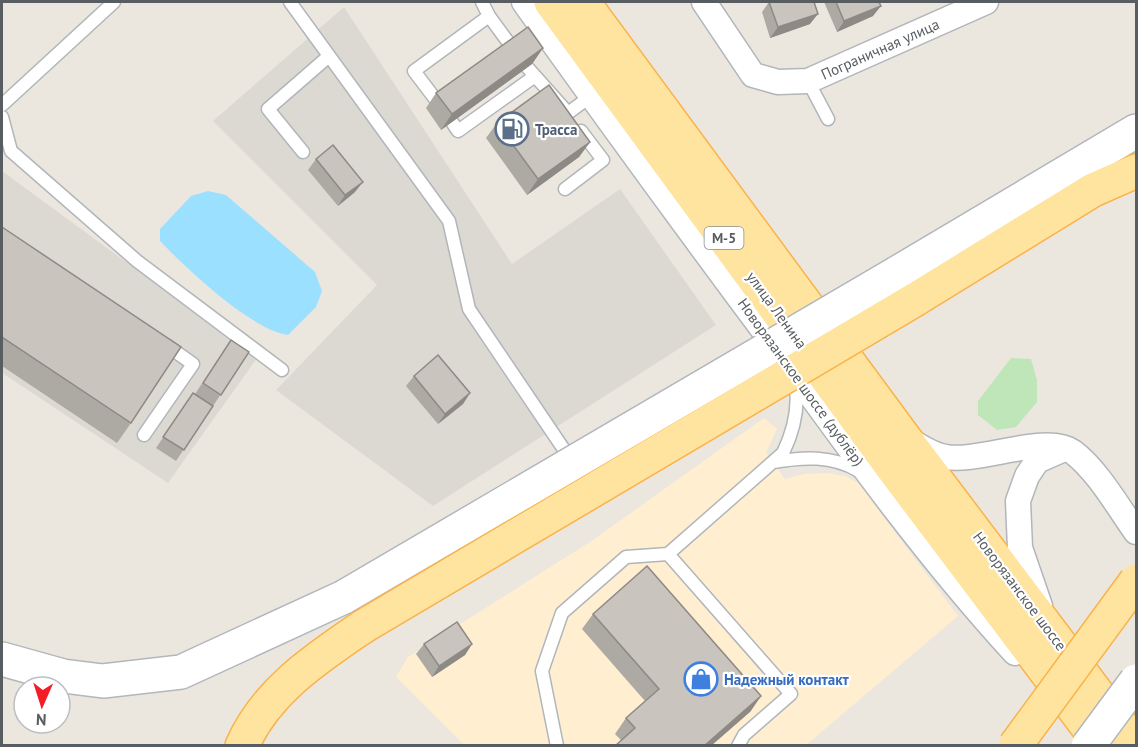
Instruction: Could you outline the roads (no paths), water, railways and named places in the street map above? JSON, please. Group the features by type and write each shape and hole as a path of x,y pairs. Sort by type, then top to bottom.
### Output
{"main road":[{"name":"улица Ленина","path":"551,2 885,477"},
{"name":"улица Ленина","path":"584,2 903,436"},
{"path":"2,659 63,676 103,681 181,672 345,597 1137,131"},
{"path":"242,746 250,728 279,692 314,661 364,626 916,299 1093,190 1137,171"},
{"name":"Новорязанское шоссе","path":"903,436 1137,745"},
{"name":"Новорязанское шоссе","path":"885,477 1101,746"},
{"path":"1015,746 1137,581"},
{"path":"1088,746 1137,681"}],"street":[{"name":"Новорязанское шоссе (дублёр)","path":"524,2 793,371 885,477"},
{"path":"704,2 753,75 778,82 808,81"},
{"name":"Пограничная улица","path":"808,81 986,2"},
{"path":"903,436 924,449 945,457 966,458 1039,446 1072,451 1090,468 1137,532"},
{"path":"1046,626 1020,548 1018,501 1027,476 1037,461 1065,449"}],"lane":[{"path":"2,105 114,2"},
{"path":"290,2 449,221 469,309 569,457"},
{"path":"482,2 489,16 511,46"},
{"path":"436,100 414,71 489,16"},
{"path":"303,152 268,109 329,56"},
{"path":"452,122 458,131 531,72 568,113 603,160 565,189"},
{"path":"808,81 828,119"},
{"path":"568,113 591,96"},
{"path":"2,117 11,151 137,261 282,370"},
{"path":"144,435 193,364 154,338"},
{"path":"557,746 542,671 562,613 626,557 668,554 783,453 792,435 798,396 793,371"},
{"path":"773,462 792,459 822,459 842,462 885,477"},
{"path":"668,554 791,694 744,735 738,746"}],"water":[{"path":"208,191 226,195 315,272 322,291 316,307 288,335 256,322 238,310 186,267 160,241 160,229 191,196"}],"place":[{"name":"Трасса","path":"512,129"},
{"name":"Надежный контакт","path":"701,679"}]}
